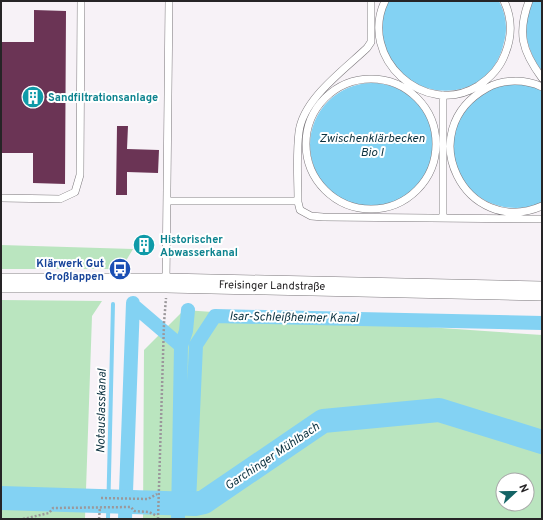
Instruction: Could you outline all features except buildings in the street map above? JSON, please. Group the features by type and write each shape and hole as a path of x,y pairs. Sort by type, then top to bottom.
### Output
{"main road":[{"name":"Freisinger Landstraße","path":"1,282 166,290 542,291"}],"lane":[{"path":"1,198 60,198 75,192 80,175 81,1"},
{"path":"166,290 169,1"},
{"path":"371,1 375,26 382,50 389,65 431,115 437,137 450,155 457,177 470,194 489,207 514,216 542,206"},
{"path":"385,1 367,48 302,119 299,131 298,202 300,210 311,216 368,218 514,216 542,219"},
{"path":"504,1 509,15 510,30 508,47 504,58 492,75 481,88 473,95 459,112 451,133 426,181 410,198 392,207 368,210 351,207 332,197 318,182 308,163 306,143 309,122 316,102 334,90 353,81 376,78 428,93 443,95 465,92 481,88 492,84 514,80 534,83 542,87"},
{"path":"529,1 523,17 522,39 529,61 542,78"},
{"path":"510,30 523,30"},
{"path":"443,95 443,218"},
{"path":"167,201 298,202"},
{"path":"368,210 368,218"}],"path":[{"path":"158,518 166,290"},
{"path":"101,498 148,499 158,493"},
{"path":"23,519 49,513 53,508 100,507 131,507 134,511 149,512 158,518"},
{"path":"99,519 100,507"}],"green space":[{"path":"1,245 133,249 121,269 1,269"},
{"path":"1,300 102,301 92,316 85,519 1,519"},
{"path":"184,310 542,335 542,519 143,519 144,350"}],"water":[{"path":"388,1 499,1 505,16 506,32 504,42 494,66 478,82 458,90 436,90 416,84 398,70 386,51 381,25 382,16"},
{"path":"533,1 542,1 542,71 532,55 527,37 526,18"},
{"name":"Zwischenklärbecken Bio I","path":"378,83 396,87 407,93 420,105 430,121 434,145 430,169 424,180 412,193 390,205 366,207 348,203 337,197 324,185 312,163 310,139 314,121 320,110 332,97 354,85"},
{"name":"Zwischenklärbecken Bio I","path":"507,84 529,85 542,90 542,203 520,208 500,206 482,199 467,186 457,171 452,153 454,133 463,113 468,106 483,92"}],"waterway":[{"path":"125,519 133,303"},
{"name":"Notauslasskanal","path":"108,519 113,304"},
{"path":"133,305 181,346"},
{"path":"178,519 181,346 186,331 188,310"},
{"name":"Isar-Schleißheimer Kanal","path":"189,503 196,345 215,316 542,323"},
{"name":"Garchinger Mühlbach","path":"1,498 195,504 204,502 323,421 439,410 542,442"},
{"path":"125,512 133,508 137,503"},
{"path":"167,503 170,511 178,517"}],"place":[{"name":"Sandfiltrationsanlage","path":"33,97"},
{"name":"Historischer Abwasserkanal","path":"144,245"},
{"name":"Klärwerk Gut Großlappen","path":"120,269"}]}
